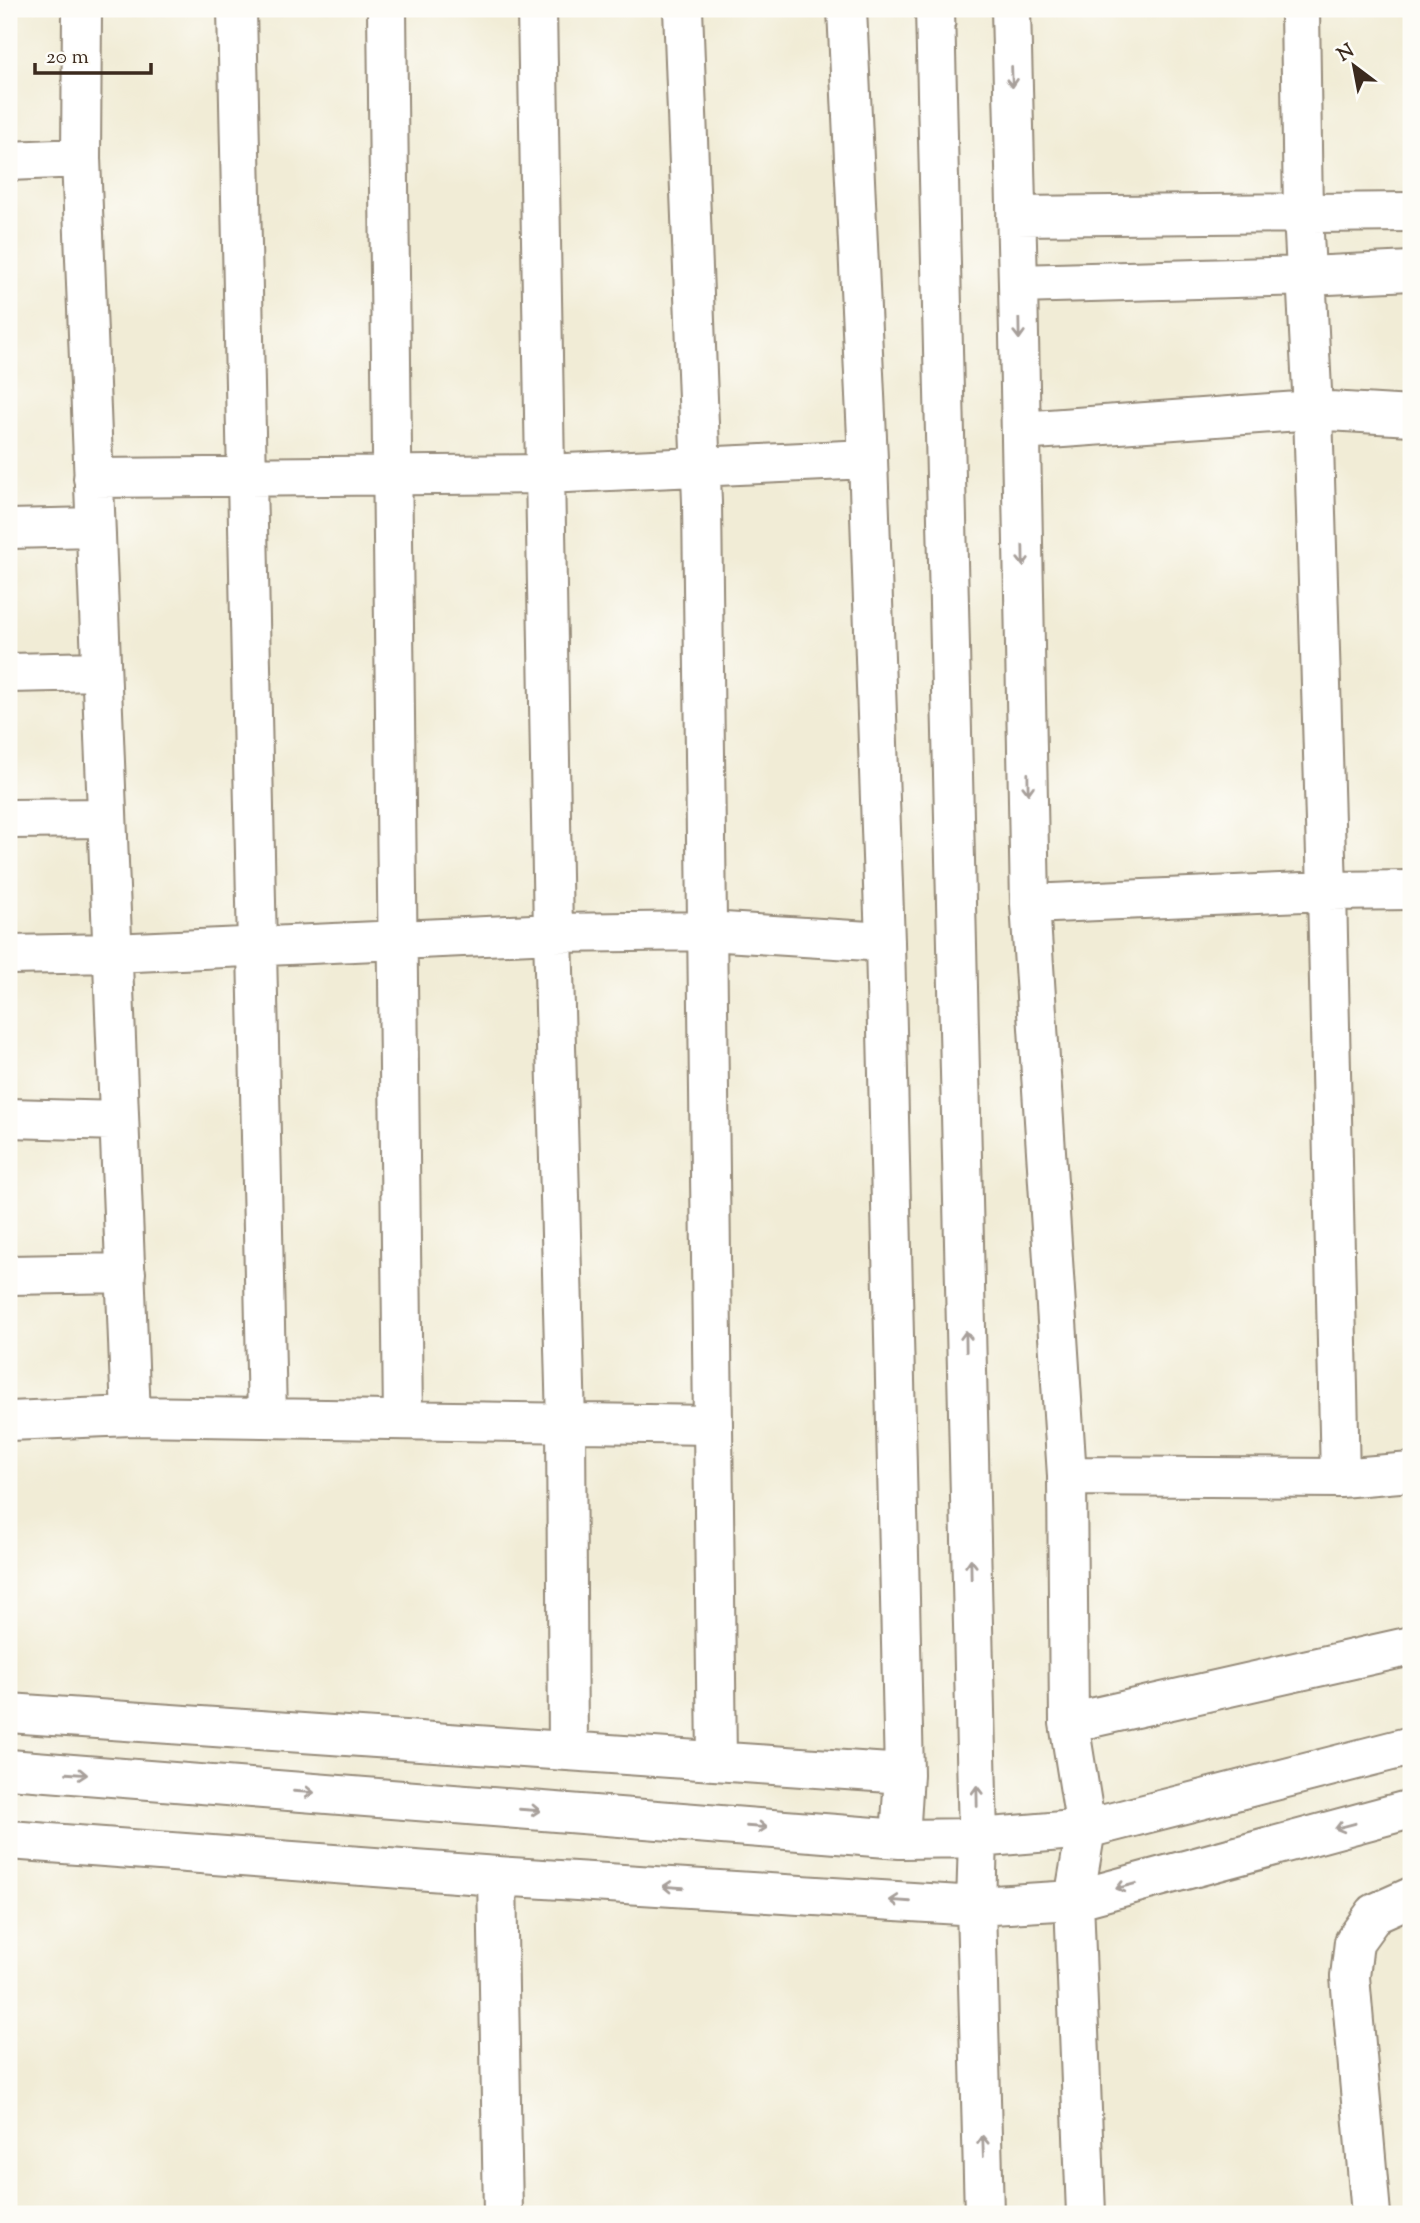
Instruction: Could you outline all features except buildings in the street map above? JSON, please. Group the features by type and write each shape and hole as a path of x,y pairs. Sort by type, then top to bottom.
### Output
{"street":[{"path":"82,9 81,158 131,1416"},
{"path":"237,9 267,1419"},
{"path":"387,9 403,1420"},
{"path":"537,9 553,933 566,1423 568,1751"},
{"path":"682,9 701,468 717,1761"},
{"path":"847,9 868,459 886,942 904,1774 900,1839"},
{"path":"935,9 978,1838 976,1906 984,2214"},
{"path":"1010,9 1030,904 1067,1476 1069,1723 1086,1829 1074,1900 1086,2214"},
{"path":"1300,9 1303,214 1313,410 1327,891 1340,1478"},
{"path":"9,161 81,158"},
{"path":"1016,216 1411,212"},
{"path":"1018,284 1411,271"},
{"path":"1021,431 1313,410 1411,416"},
{"path":"93,478 545,474 868,459"},
{"path":"9,529 95,527"},
{"path":"9,673 101,671"},
{"path":"9,819 107,818"},
{"path":"1030,904 1411,890"},
{"path":"9,955 113,953 553,933 708,931 886,942"},
{"path":"9,1118 119,1121"},
{"path":"9,1275 125,1272"},
{"path":"9,1421 131,1416 712,1425"},
{"path":"1067,1476 1340,1478 1411,1472"},
{"path":"1069,1723 1411,1646"},
{"path":"9,1713 904,1774"},
{"path":"9,1769 900,1839 978,1838 1086,1829 1411,1746"},
{"path":"9,1840 497,1876 976,1906 1074,1900 1411,1809"},
{"path":"497,1876 503,2214"},
{"path":"1371,2214 1350,1977 1354,1942 1375,1913 1411,1897"}]}
